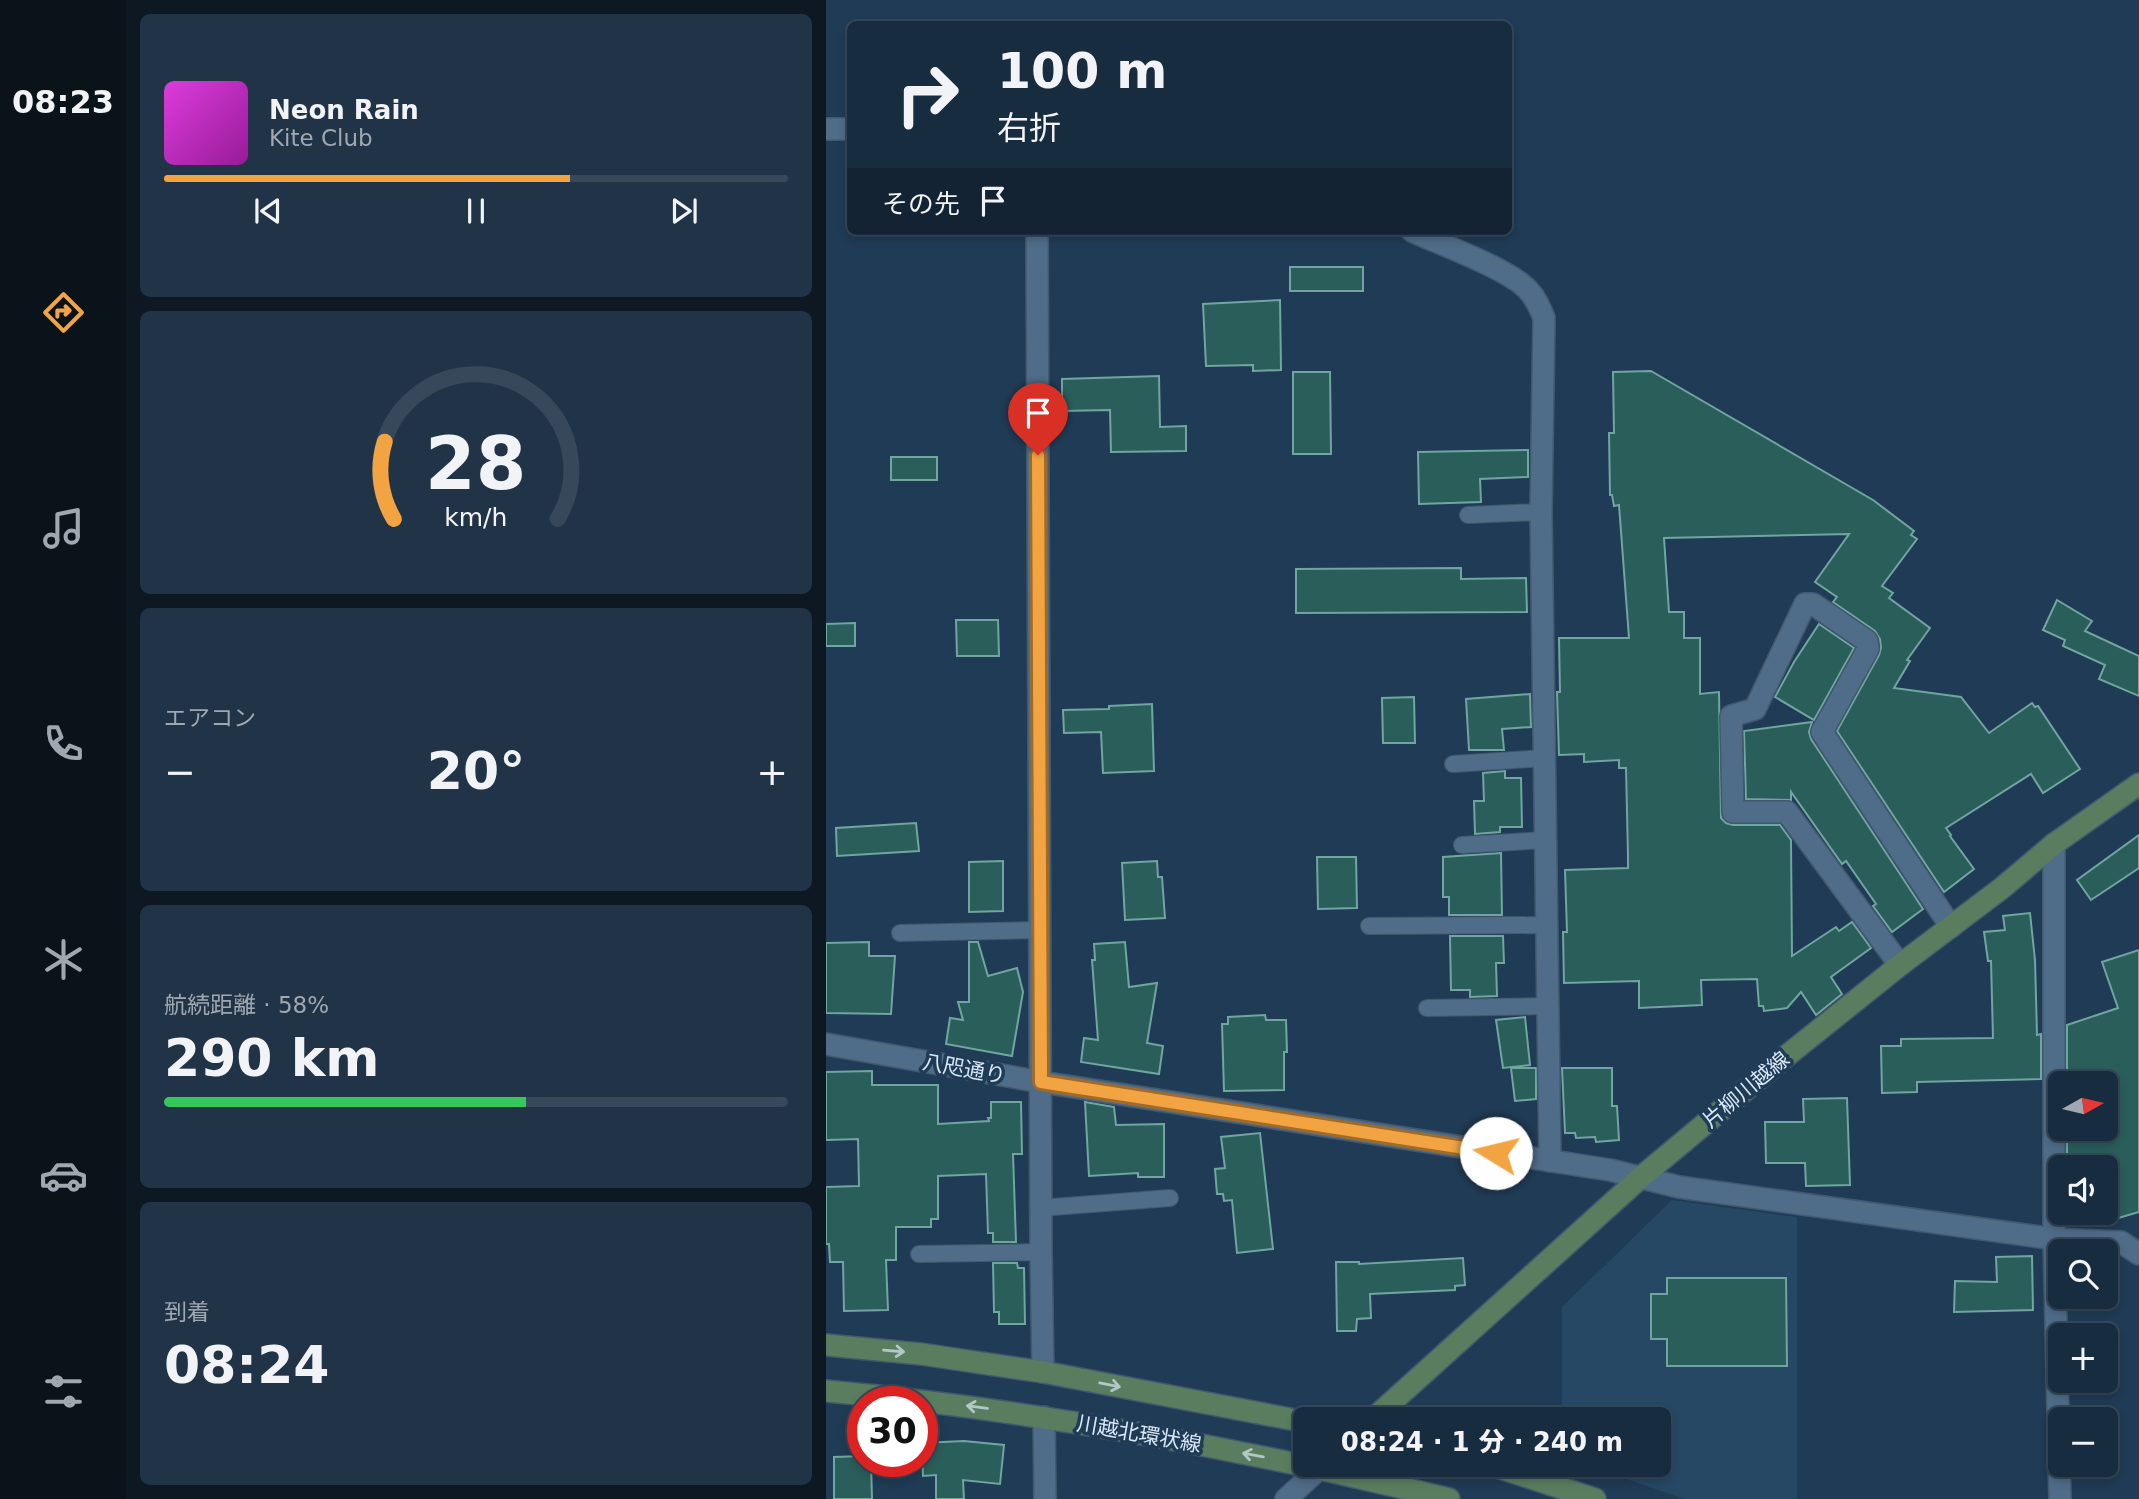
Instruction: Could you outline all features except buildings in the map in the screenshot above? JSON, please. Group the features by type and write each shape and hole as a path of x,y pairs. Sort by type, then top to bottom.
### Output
{"main road":[{"name":"片柳川越線","path":"1386,1407 1640,1178 1900,965 2054,844 2139,784"},
{"name":"川越北環状線","path":"826,1345 920,1354 1044,1372 1293,1420"},
{"name":"川越北環状線","path":"826,1391 945,1403 1044,1417 1293,1461"},
{"name":"川越北環状線","path":"1364,1477 1449,1499"},
{"path":"1528,1477 1595,1499"}],"street":[{"path":"826,129 847,129"},
{"path":"1037,235 1040,1208 1044,1372"},
{"path":"1421,235 1495,269 1527,288 1539,304 1544,318 1541,512 1550,1161"},
{"path":"1900,965 1787,812 1733,812 1731,716 1755,709 1805,604 1813,604 1867,641 1868,649 1822,732 1951,927"},
{"path":"2054,844 2054,1239"},
{"name":"八咫通り","path":"826,1045 1041,1082 1610,1170 1679,1187 2054,1239"},
{"path":"2056,1309 2060,1499"},
{"path":"1044,1417 1045,1499"},
{"path":"1286,1499 1310,1477"}],"lane":[{"path":"1468,515 1541,512"},
{"path":"1453,764 1545,758"},
{"path":"1462,845 1547,840"},
{"path":"1369,926 1548,925"},
{"path":"900,933 1040,930"},
{"path":"1427,1008 1549,1006"},
{"path":"1040,1208 1170,1198"},
{"path":"919,1254 1041,1252"}],"shaded area":[{"path":"1672,1200 1797,1217 1797,1499 1684,1499 1621,1477 1671,1477 1671,1407 1562,1407 1562,1307"}],"route":[{"path":"1038,455 1041,1082 1496,1153"}]}
